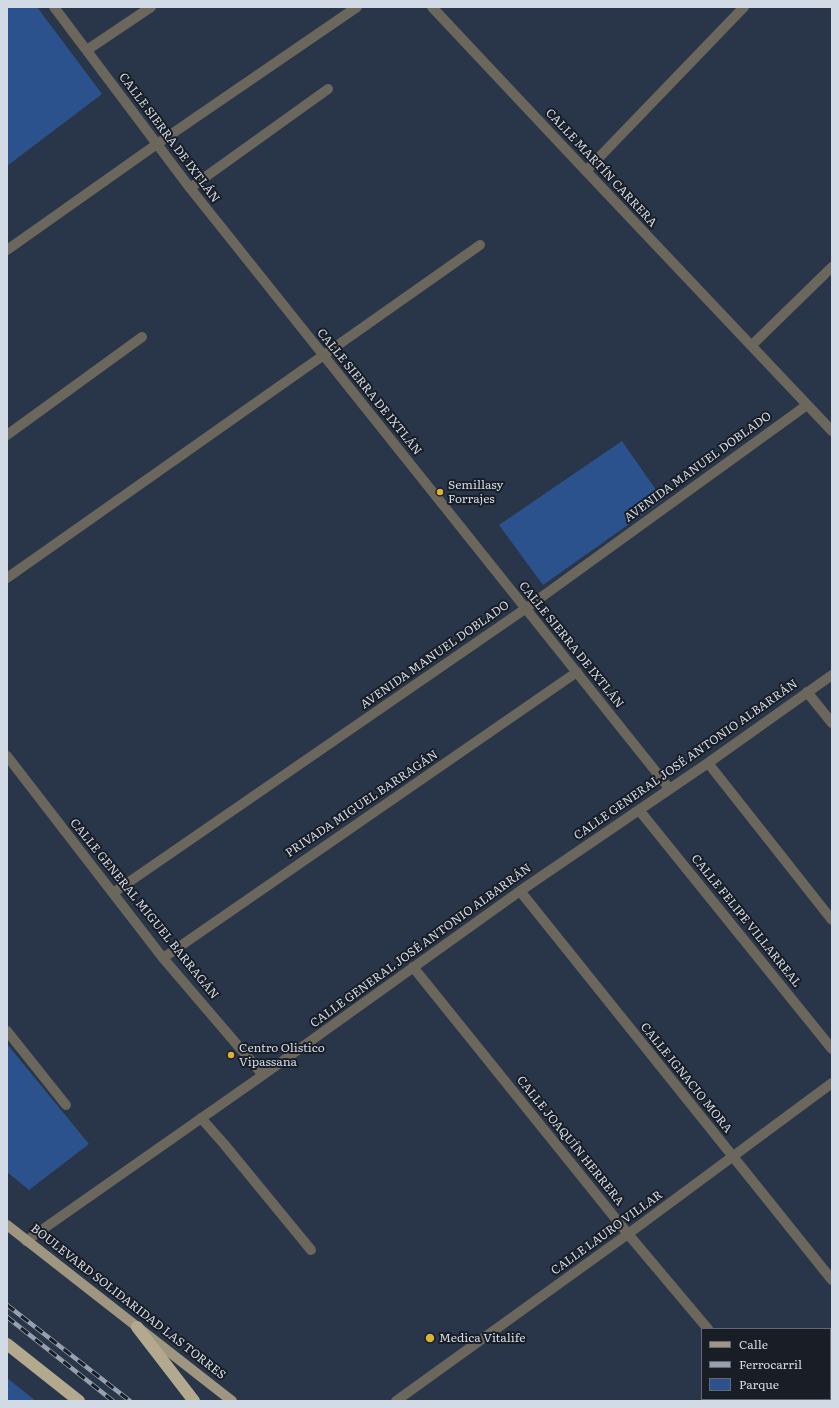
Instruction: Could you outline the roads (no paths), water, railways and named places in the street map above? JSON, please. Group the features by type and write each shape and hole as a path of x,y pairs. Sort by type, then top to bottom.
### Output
{"highway":[{"path":"137,1327 194,1401"},
{"path":"7,1344 79,1401"}],"main road":[{"name":"BOULEVARD SOLIDARIDAD LAS TORRES","path":"7,1225 232,1401"}],"street":[{"name":"CALLE SIERRA DE IXTLÁN","path":"54,7 190,188 669,788"},
{"path":"87,50 151,7"},
{"path":"7,250 157,144 357,7"},
{"name":"CALLE MARTÍN CARRERA","path":"432,7 832,431"},
{"path":"586,171 744,7"},
{"path":"190,188 328,89"},
{"path":"7,578 324,357 480,245"},
{"path":"752,345 832,267"},
{"path":"7,435 142,337"},
{"name":"AVENIDA MANUEL DOBLADO","path":"113,893 526,609 807,405"},
{"name":"PRIVADA MIGUEL BARRAGÁN","path":"163,958 577,672"},
{"name":"CALLE GENERAL JOSÉ ANTONIO ALBARRÁN","path":"26,1241 264,1075 520,891 669,788 708,763 832,675"},
{"path":"807,692 832,723"},
{"name":"CALLE GENERAL MIGUEL BARRAGÁN","path":"7,756 163,958 264,1075"},
{"path":"708,763 832,920"},
{"name":"CALLE FELIPE VILLARREAL","path":"639,810 832,1050"},
{"name":"CALLE IGNACIO MORA","path":"520,891 832,1280"},
{"name":"CALLE JOAQUÍN HERRERA","path":"413,967 628,1234 707,1328"},
{"path":"7,1031 66,1105"},
{"name":"CALLE LAURO VILLAR","path":"396,1401 628,1234 832,1083"},
{"path":"201,1118 311,1250"}],"railway":[{"path":"7,1305 130,1401"},
{"path":"7,1317 113,1401"}],"place":[{"name":"Semillasy Forrajes","path":"440,492"},
{"name":"Centro Olistico Vipassana","path":"231,1055"},
{"name":"Medica Vitalife","path":"430,1338"}]}
